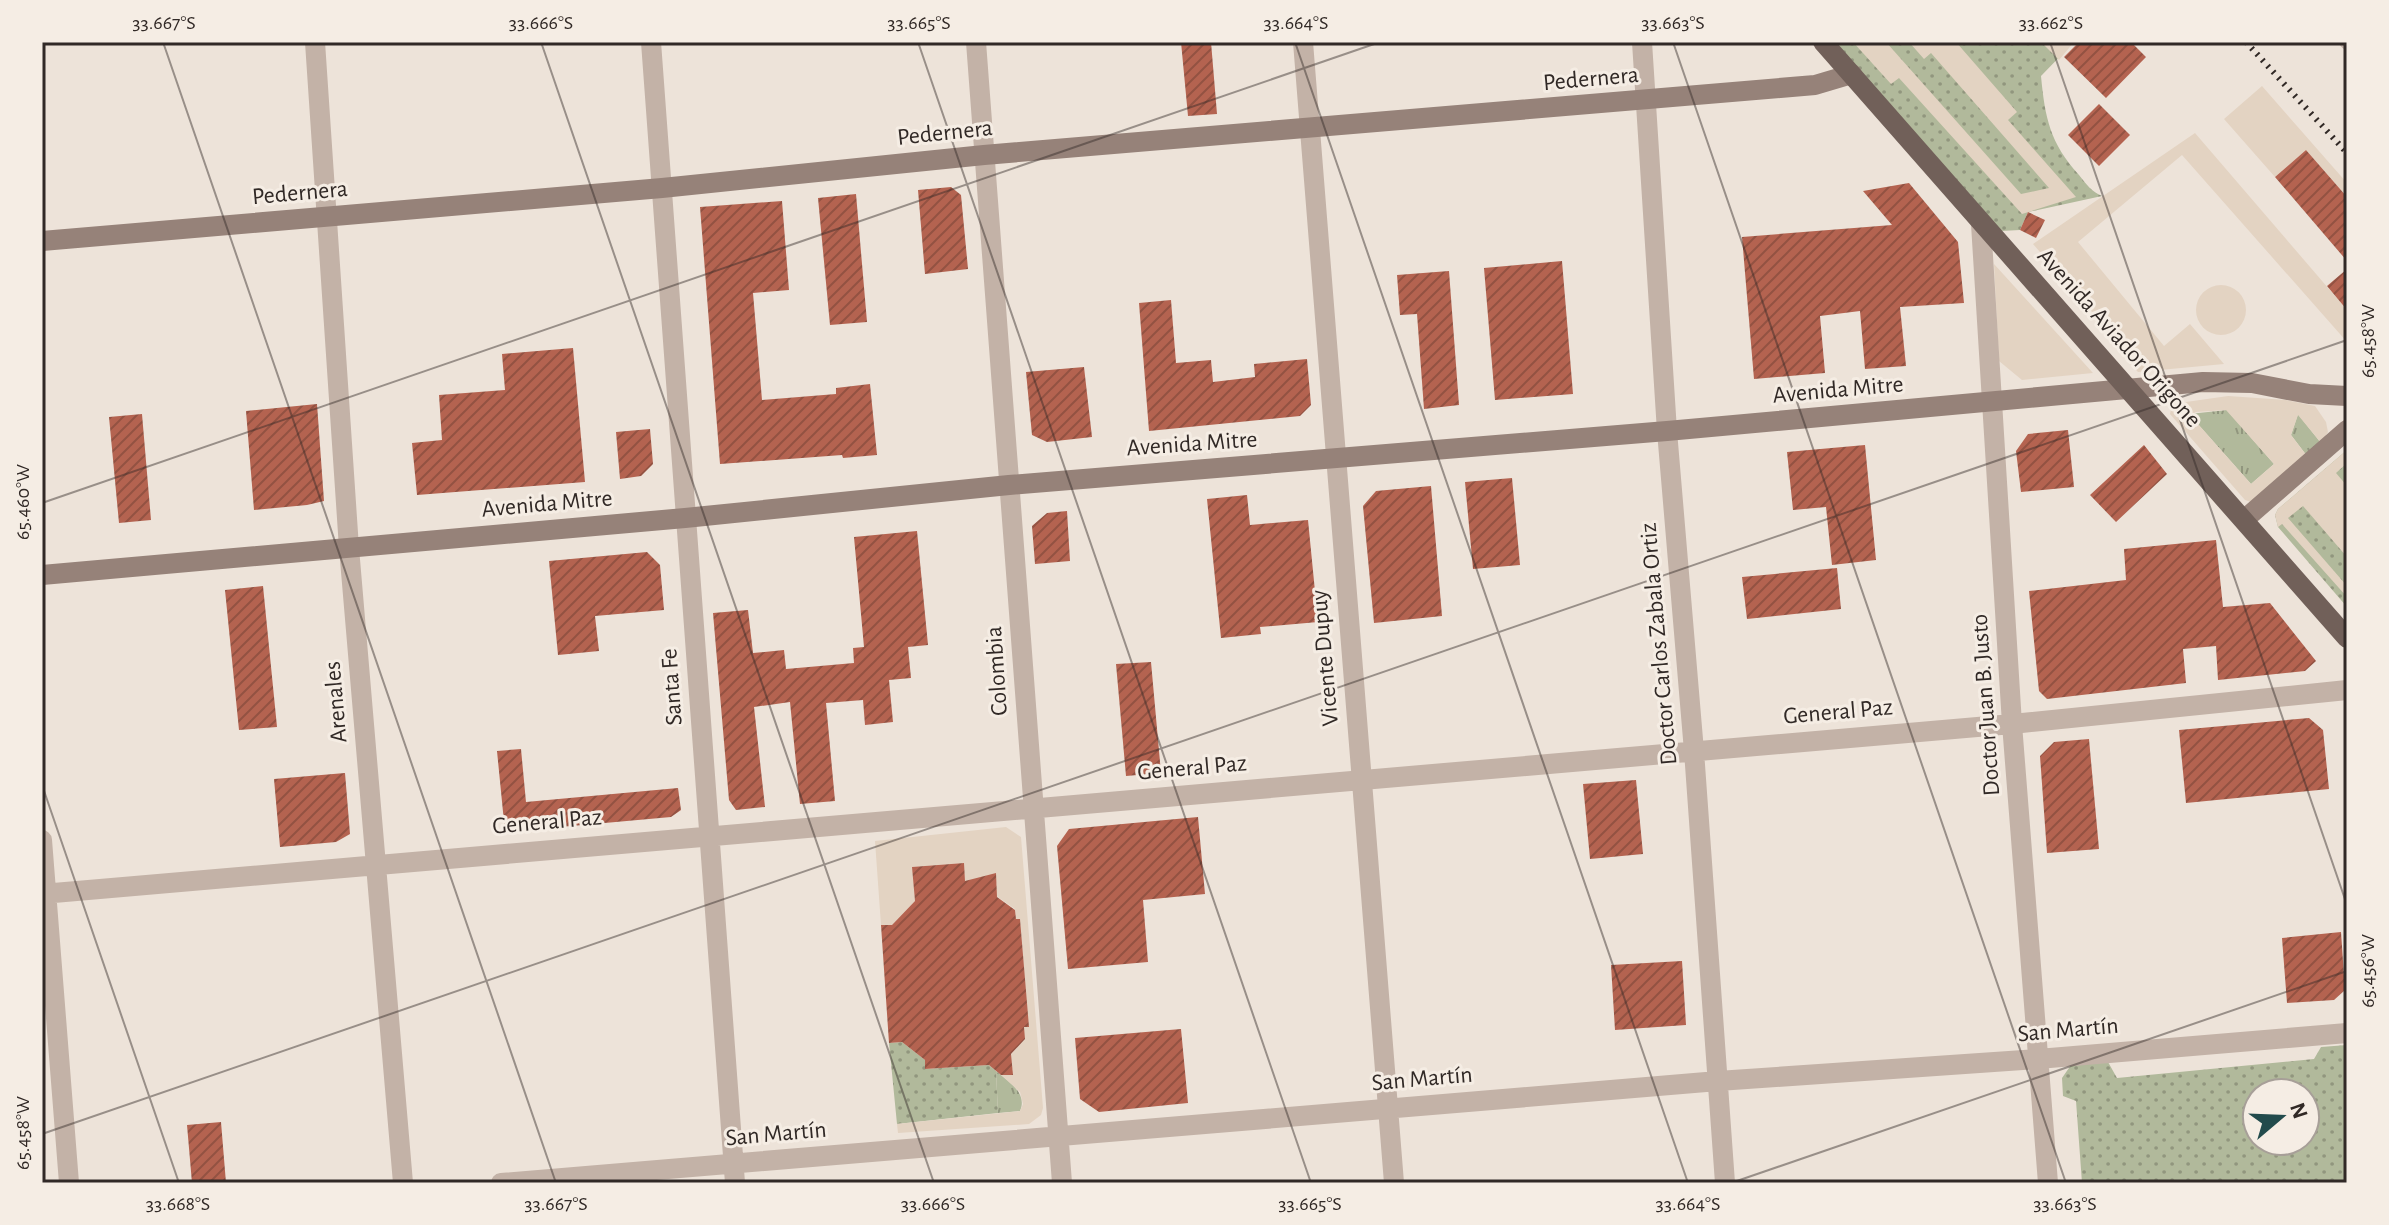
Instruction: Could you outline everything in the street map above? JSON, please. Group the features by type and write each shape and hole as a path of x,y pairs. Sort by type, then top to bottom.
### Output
{"main road":[{"name":"Avenida Aviador Origone","path":"1823,42 2347,638"},
{"name":"Pedernera","path":"42,241 662,188 984,155 1815,85 1852,74"},
{"name":"Avenida Mitre","path":"42,575 685,518 1009,485 1667,431 2203,382 2252,383 2309,394 2347,396"},
{"path":"2245,519 2347,430"}],"street":[{"name":"Arenales","path":"315,42 349,548 403,1183"},
{"name":"Santa Fe","path":"651,42 734,1173"},
{"name":"Colombia","path":"976,42 1062,1183"},
{"name":"Vicente Dupuy","path":"1303,42 1394,1183"},
{"name":"Doctor Carlos Zabala Ortiz","path":"1642,42 1667,431 1725,1183"},
{"name":"Doctor Juan B. Justo","path":"1981,224 2012,724 2048,1183"},
{"name":"General Paz","path":"44,893 2012,724 2347,689"},
{"path":"2347,689 2347,703"},
{"path":"42,840 69,1183"},
{"name":"San Martín","path":"501,1183 734,1173 1059,1136 2347,1033"}],"green space":[{"path":"1834,42 2074,42 2041,76 2045,105 2061,152 2087,185 2102,196 2028,212 2020,230 2001,231"},
{"path":"2227,410 2274,464 2251,484 2189,414"},
{"path":"2298,414 2321,443 2307,456 2291,435"},
{"path":"2347,450 2347,607 2278,527 2275,515 2278,509"},
{"path":"902,1042 925,1060 926,1069 989,1065 996,1071 998,1113 897,1124 889,1043"},
{"path":"2347,1045 2347,1183 2082,1183 2076,1101 2063,1096 2062,1078 2071,1065 2108,1062 2117,1078 2314,1059 2321,1047"},
{"path":"996,1071 1019,1093 1020,1111 998,1113"}],"shaded area":[{"path":"1853,42 1886,42 2021,194 2049,188 1931,53 1924,59 1909,42 1956,42 2017,112 2008,120 2076,197 2022,214 1899,78 1891,84"},
{"path":"2041,42 2074,42 2059,60"},
{"path":"2262,86 2347,183 2347,197 2306,150 2275,177 2224,119"},
{"path":"2195,133 2347,310 2347,342 2182,155 2078,242 2164,346 2190,324 2224,364 2138,372 2126,359 2128,353 2033,244"},
{"path":"1994,264 2093,373 2022,380 1999,361"},
{"path":"2221,285 2238,293 2246,310 2238,327 2221,335 2204,327 2196,310 2204,293"},
{"path":"2228,396 2286,400 2315,406 2326,422 2328,432 2321,443 2298,415 2291,435 2307,456 2251,502 2245,500 2170,414 2172,404","holes":["2226,410 2274,464 2251,484 2190,415"]},
{"path":"2347,450 2347,463 2336,473 2347,486 2347,557 2303,506 2288,518 2347,586 2347,597 2282,524 2278,527 2275,515 2278,509"},
{"path":"1006,827 1021,837 1043,1108 1041,1115 1029,1124 898,1133 897,1124 1020,1111 1023,1104 1020,1092 1001,1075 1013,1070 1007,1059 1024,1040 1024,1027 1028,1027 1020,919 1016,919 1015,909 992,893 997,885 994,877 966,888 963,863 913,867 915,901 892,925 881,925 875,841"}],"building":[{"path":"1181,42 1211,42 1217,114 1188,116"},
{"path":"2079,42 2131,42 2146,57 2106,98 2064,57"},
{"path":"2099,104 2130,135 2099,166 2068,135"},
{"path":"2306,150 2347,197 2347,261 2275,177"},
{"path":"1909,183 1958,242 1964,303 1900,307 1906,366 1865,369 1860,311 1820,316 1825,373 1754,379 1742,237 1892,225 1863,191"},
{"path":"951,187 961,195 968,269 925,274 918,190"},
{"path":"856,194 867,322 830,325 818,198"},
{"path":"782,201 789,290 753,293 762,400 836,394 836,388 870,384 877,455 720,464 700,207"},
{"path":"2028,212 2045,220 2036,238 2020,230"},
{"path":"1562,261 1573,394 1495,400 1484,268"},
{"path":"2347,269 2347,310 2327,286"},
{"path":"1449,271 1459,405 1424,409 1417,314 1400,315 1397,275"},
{"path":"1171,300 1176,363 1211,360 1213,382 1255,377 1254,364 1307,359 1311,405 1300,416 1149,431 1139,303"},
{"path":"573,348 585,482 417,495 412,443 442,440 439,395 505,390 502,354"},
{"path":"1084,367 1092,437 1047,442 1032,435 1026,372"},
{"path":"317,404 324,501 254,510 246,411"},
{"path":"142,414 151,520 119,523 109,417"},
{"path":"650,429 653,464 641,476 620,479 616,432"},
{"path":"2068,430 2074,487 2021,492 2016,451 2028,434"},
{"path":"1865,445 1876,560 1832,565 1826,507 1793,510 1787,452"},
{"path":"2144,445 2167,474 2116,522 2090,495"},
{"path":"1512,478 1520,565 1473,569 1465,482"},
{"path":"1431,486 1442,616 1374,623 1363,506 1376,491"},
{"path":"1247,495 1250,525 1308,520 1318,622 1260,627 1261,634 1221,638 1207,499"},
{"path":"1067,511 1070,561 1035,564 1032,526 1047,513"},
{"path":"917,531 928,645 908,647 911,678 889,680 893,722 865,725 863,700 826,703 835,801 800,804 790,702 754,707 765,807 736,810 729,800 713,613 748,610 753,653 784,650 786,669 854,663 853,648 864,647 854,537"},
{"path":"2216,540 2223,607 2270,603 2316,661 2305,671 2218,680 2216,646 2183,649 2186,683 2047,699 2039,691 2029,591 2126,580 2124,549"},
{"path":"647,552 660,565 664,610 595,616 599,651 558,655 549,561"},
{"path":"1837,568 1841,609 1747,619 1742,577"},
{"path":"263,586 277,727 239,730 225,590"},
{"path":"1151,662 1161,773 1126,776 1116,664"},
{"path":"2309,718 2323,730 2329,789 2186,803 2179,730"},
{"path":"2089,739 2099,849 2047,853 2040,756 2054,742"},
{"path":"521,749 526,802 678,788 681,810 671,817 505,832 497,751"},
{"path":"345,773 350,834 336,842 280,847 274,779"},
{"path":"1636,780 1643,854 1590,859 1583,784"},
{"path":"1198,817 1205,894 1143,900 1148,962 1068,969 1057,846 1069,829"},
{"path":"964,863 965,881 996,873 997,897 1015,910 1016,919 1020,919 1029,1027 1024,1027 1025,1039 1011,1054 1013,1075 1001,1075 989,1065 925,1069 925,1060 902,1042 889,1043 881,925 892,925 915,901 912,867"},
{"path":"2341,932 2345,990 2334,1000 2287,1003 2282,938"},
{"path":"1682,961 1686,1025 1615,1030 1611,965"},
{"path":"1181,1029 1188,1103 1099,1112 1080,1099 1075,1038"},
{"path":"221,1122 226,1183 192,1183 187,1125"}],"railway":[{"path":"2246,42 2347,153"}]}
